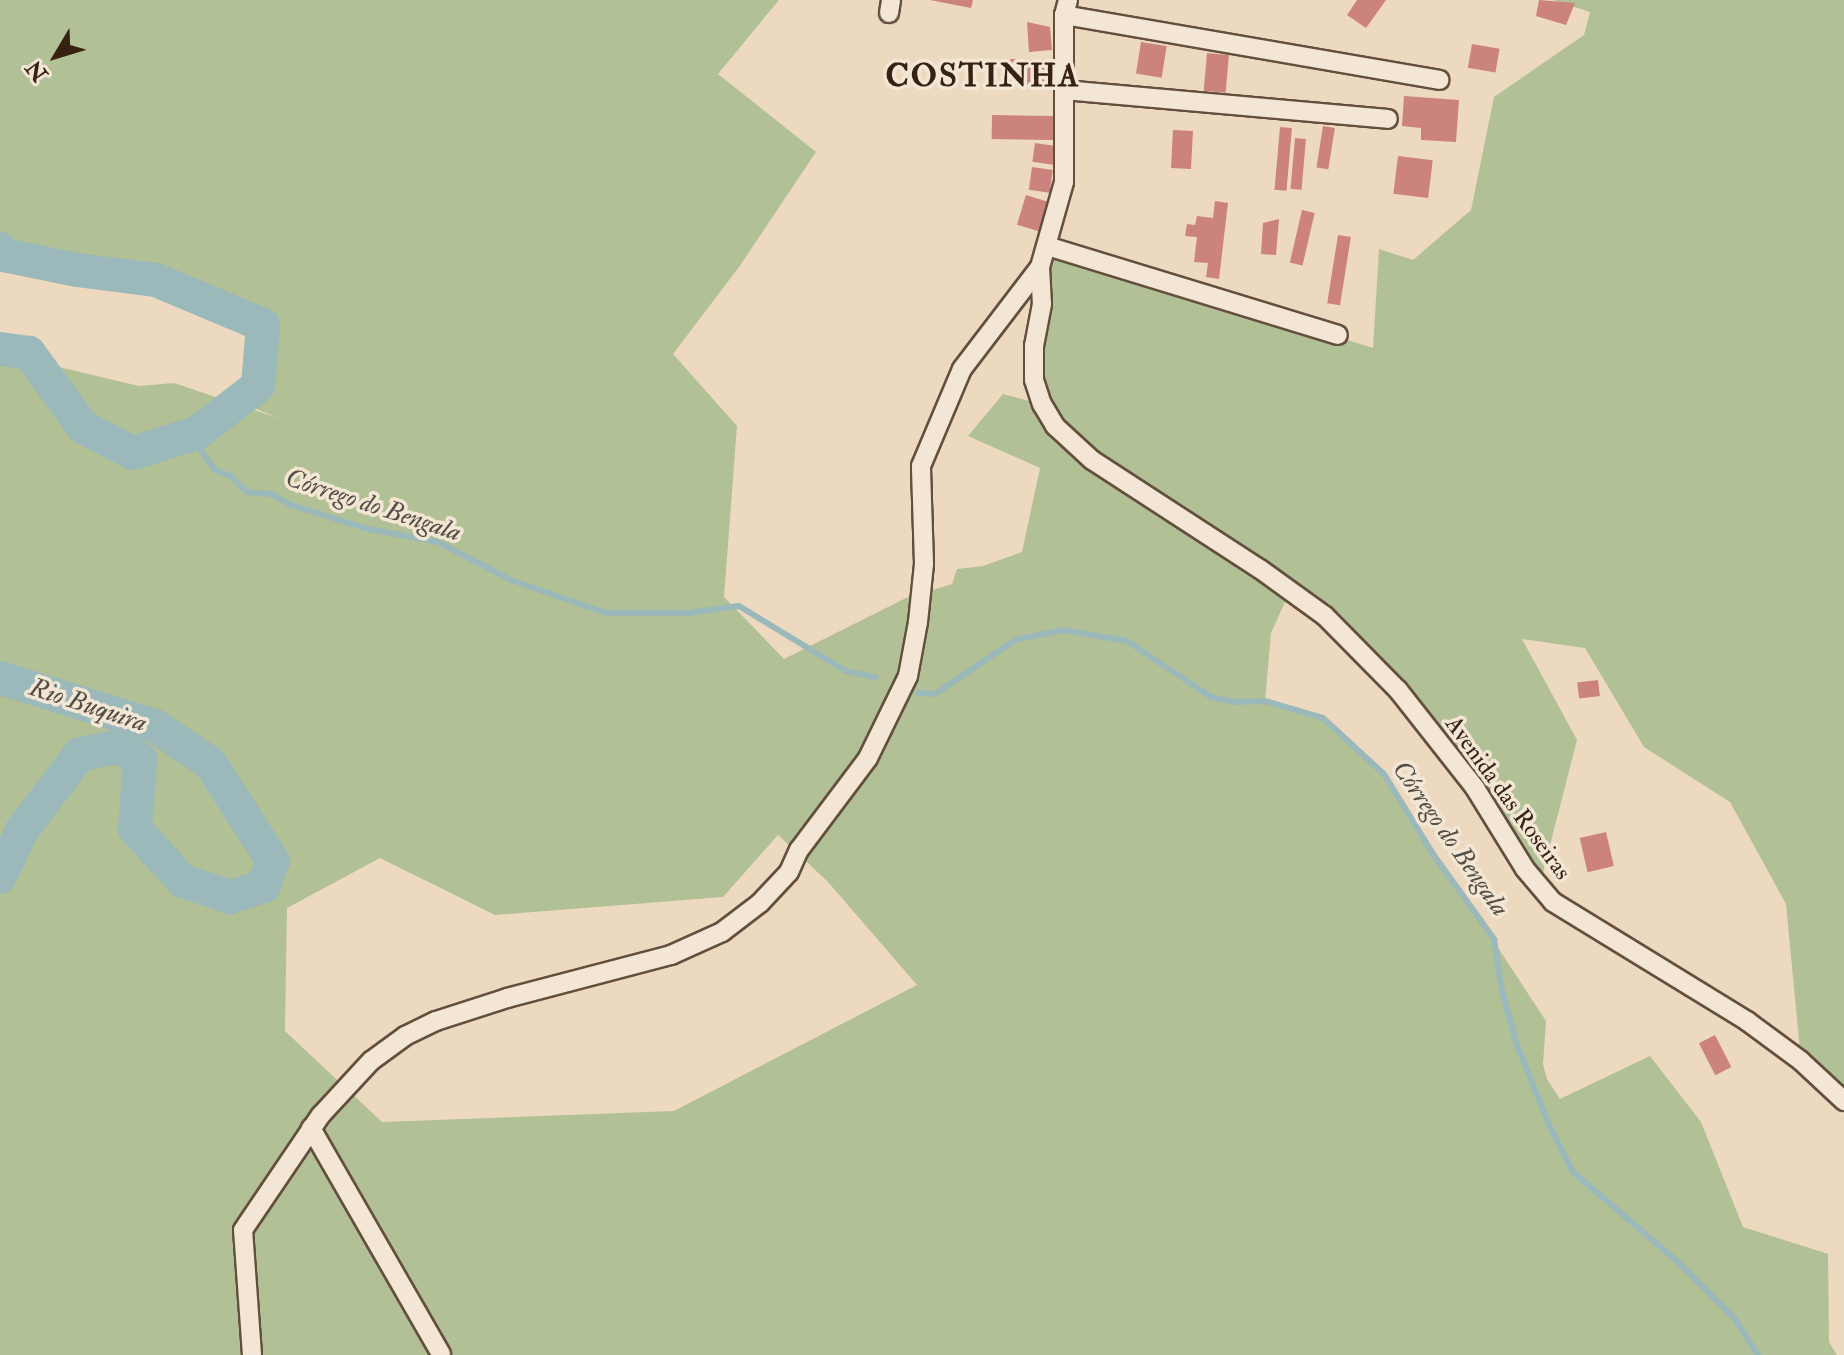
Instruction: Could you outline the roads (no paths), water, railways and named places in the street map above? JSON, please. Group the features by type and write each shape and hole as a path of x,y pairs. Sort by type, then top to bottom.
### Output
{"street":[{"path":"252,1355 244,1288 243,1230 311,1128 371,1061 405,1036 507,998 671,955 722,932 760,903 789,872 799,850 868,758 908,676 918,622 924,564 921,466 943,406 962,369 1040,267 1064,182 1066,7 1439,80"},
{"path":"1064,90 1388,119"},
{"path":"1047,246 1338,335"},
{"name":"Avenida das Roseiras","path":"1040,267 1042,304 1034,346 1034,380 1042,404 1055,426 1092,460 1260,569 1325,616 1398,690 1475,788 1525,869 1553,902 1747,1021 1801,1061 1844,1101"},
{"path":"311,1128 441,1354"}],"waterway":[{"name":"Rio Buquira","path":"0,249 4,255 77,270 156,280 263,325 258,386 197,433 133,453 83,427 29,353 0,349"},
{"name":"Córrego do Bengala","path":"197,433 199,448 215,470 231,476 247,492 271,494 291,505 368,529 438,542 511,580 606,613 688,613 739,606 846,671 875,677"},
{"name":"Córrego do Bengala","path":"918,693 935,694 1015,640 1063,630 1127,641 1211,697 1234,702 1265,701 1323,718 1384,774 1433,854 1494,939 1502,991 1517,1045 1549,1125 1573,1172 1678,1262 1734,1318 1758,1355"},
{"name":"Rio Buquira","path":"0,678 155,726 210,763 273,861 264,886 230,897 183,881 135,829 140,759 117,747 80,754 22,830 0,877"}],"district":[{"name":"COSTINHA","path":"983,76"}]}
